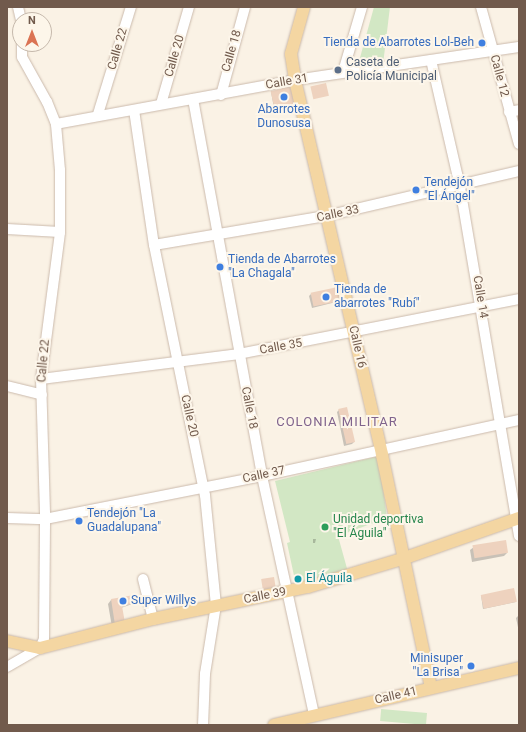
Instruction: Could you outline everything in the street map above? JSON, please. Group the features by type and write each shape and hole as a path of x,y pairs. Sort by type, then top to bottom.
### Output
{"main road":[{"name":"Calle 16","path":"304,7 291,54 295,80 354,334 431,688"},
{"name":"Calle 39","path":"7,641 40,648 67,643 153,619 286,592 402,558 518,519"},
{"name":"Calle 41","path":"274,725 519,668"}],"street":[{"name":"Calle 22","path":"98,114 130,7"},
{"name":"Calle 20","path":"161,104 189,7"},
{"name":"Calle 18","path":"221,95 245,7"},
{"path":"343,72 362,7"},
{"name":"Calle 12","path":"481,7 492,51 514,111 519,144"},
{"name":"Calle 31","path":"56,124 98,114 134,110 193,98 221,95 343,72 519,48"},
{"name":"Calle 22","path":"22,52 22,58 47,102 56,124 60,170 60,232 42,379 45,519 44,639 40,648"},
{"name":"Calle 14","path":"431,60 460,187 482,306 499,424 518,519 519,536"},
{"name":"Calle 18","path":"193,98 262,476 286,592 314,715"},
{"name":"Calle 20","path":"134,110 154,245 203,487 216,605 205,674 203,725"},
{"name":"Calle 33","path":"154,245 326,216 460,187 519,171"},
{"path":"7,229 60,232"},
{"name":"Calle 35","path":"42,379 239,354 354,334 482,306 519,300"},
{"path":"7,386 42,395"},
{"name":"Calle 37","path":"7,518 45,519 262,476 519,420"},
{"path":"143,579 153,619"},
{"path":"7,667 40,648"}],"green space":[{"path":"374,7 390,7 383,64 358,65"},
{"name":"Unidad deportiva \"El Águila\"","path":"379,456 387,518 338,536 348,572 296,585 287,543 290,542 275,481"},
{"path":"381,709 427,713 426,725 380,721"}],"building":[{"path":"326,83 329,96 313,99 310,87"},
{"name":"Abarrotes Dunosusa","path":"293,86 297,104 275,109 271,91"},
{"name":"Tienda de abarrotes \"Rubí\"","path":"338,287 341,301 314,307 311,293"},
{"path":"347,407 355,442 346,444 338,409"},
{"path":"506,540 508,553 474,558 472,545"},
{"path":"274,577 276,589 263,591 261,579"},
{"path":"514,588 517,602 484,609 481,595"},
{"path":"134,595 136,603 122,606 125,623 115,625 111,599"}],"place":[{"name":"Tienda de Abarrotes Lol-Beh","path":"482,43"},
{"name":"Caseta de Policía Municipal","path":"338,70"},
{"name":"Abarrotes Dunosusa","path":"284,97"},
{"name":"Tendejón \"El Ángel\"","path":"416,190"},
{"name":"Tienda de Abarrotes \"La Chagala\"","path":"220,267"},
{"name":"Tienda de abarrotes \"Rubí\"","path":"326,297"},
{"name":"Tendejón \"La Guadalupana\"","path":"79,521"},
{"name":"Unidad deportiva \"El Águila\"","path":"325,527"},
{"name":"El Águila","path":"298,579"},
{"name":"Super Willys","path":"123,601"},
{"name":"Minisuper \"La Brisa\"","path":"471,666"}],"district":[{"name":"COLONIA MILITAR","path":"337,422"}]}
